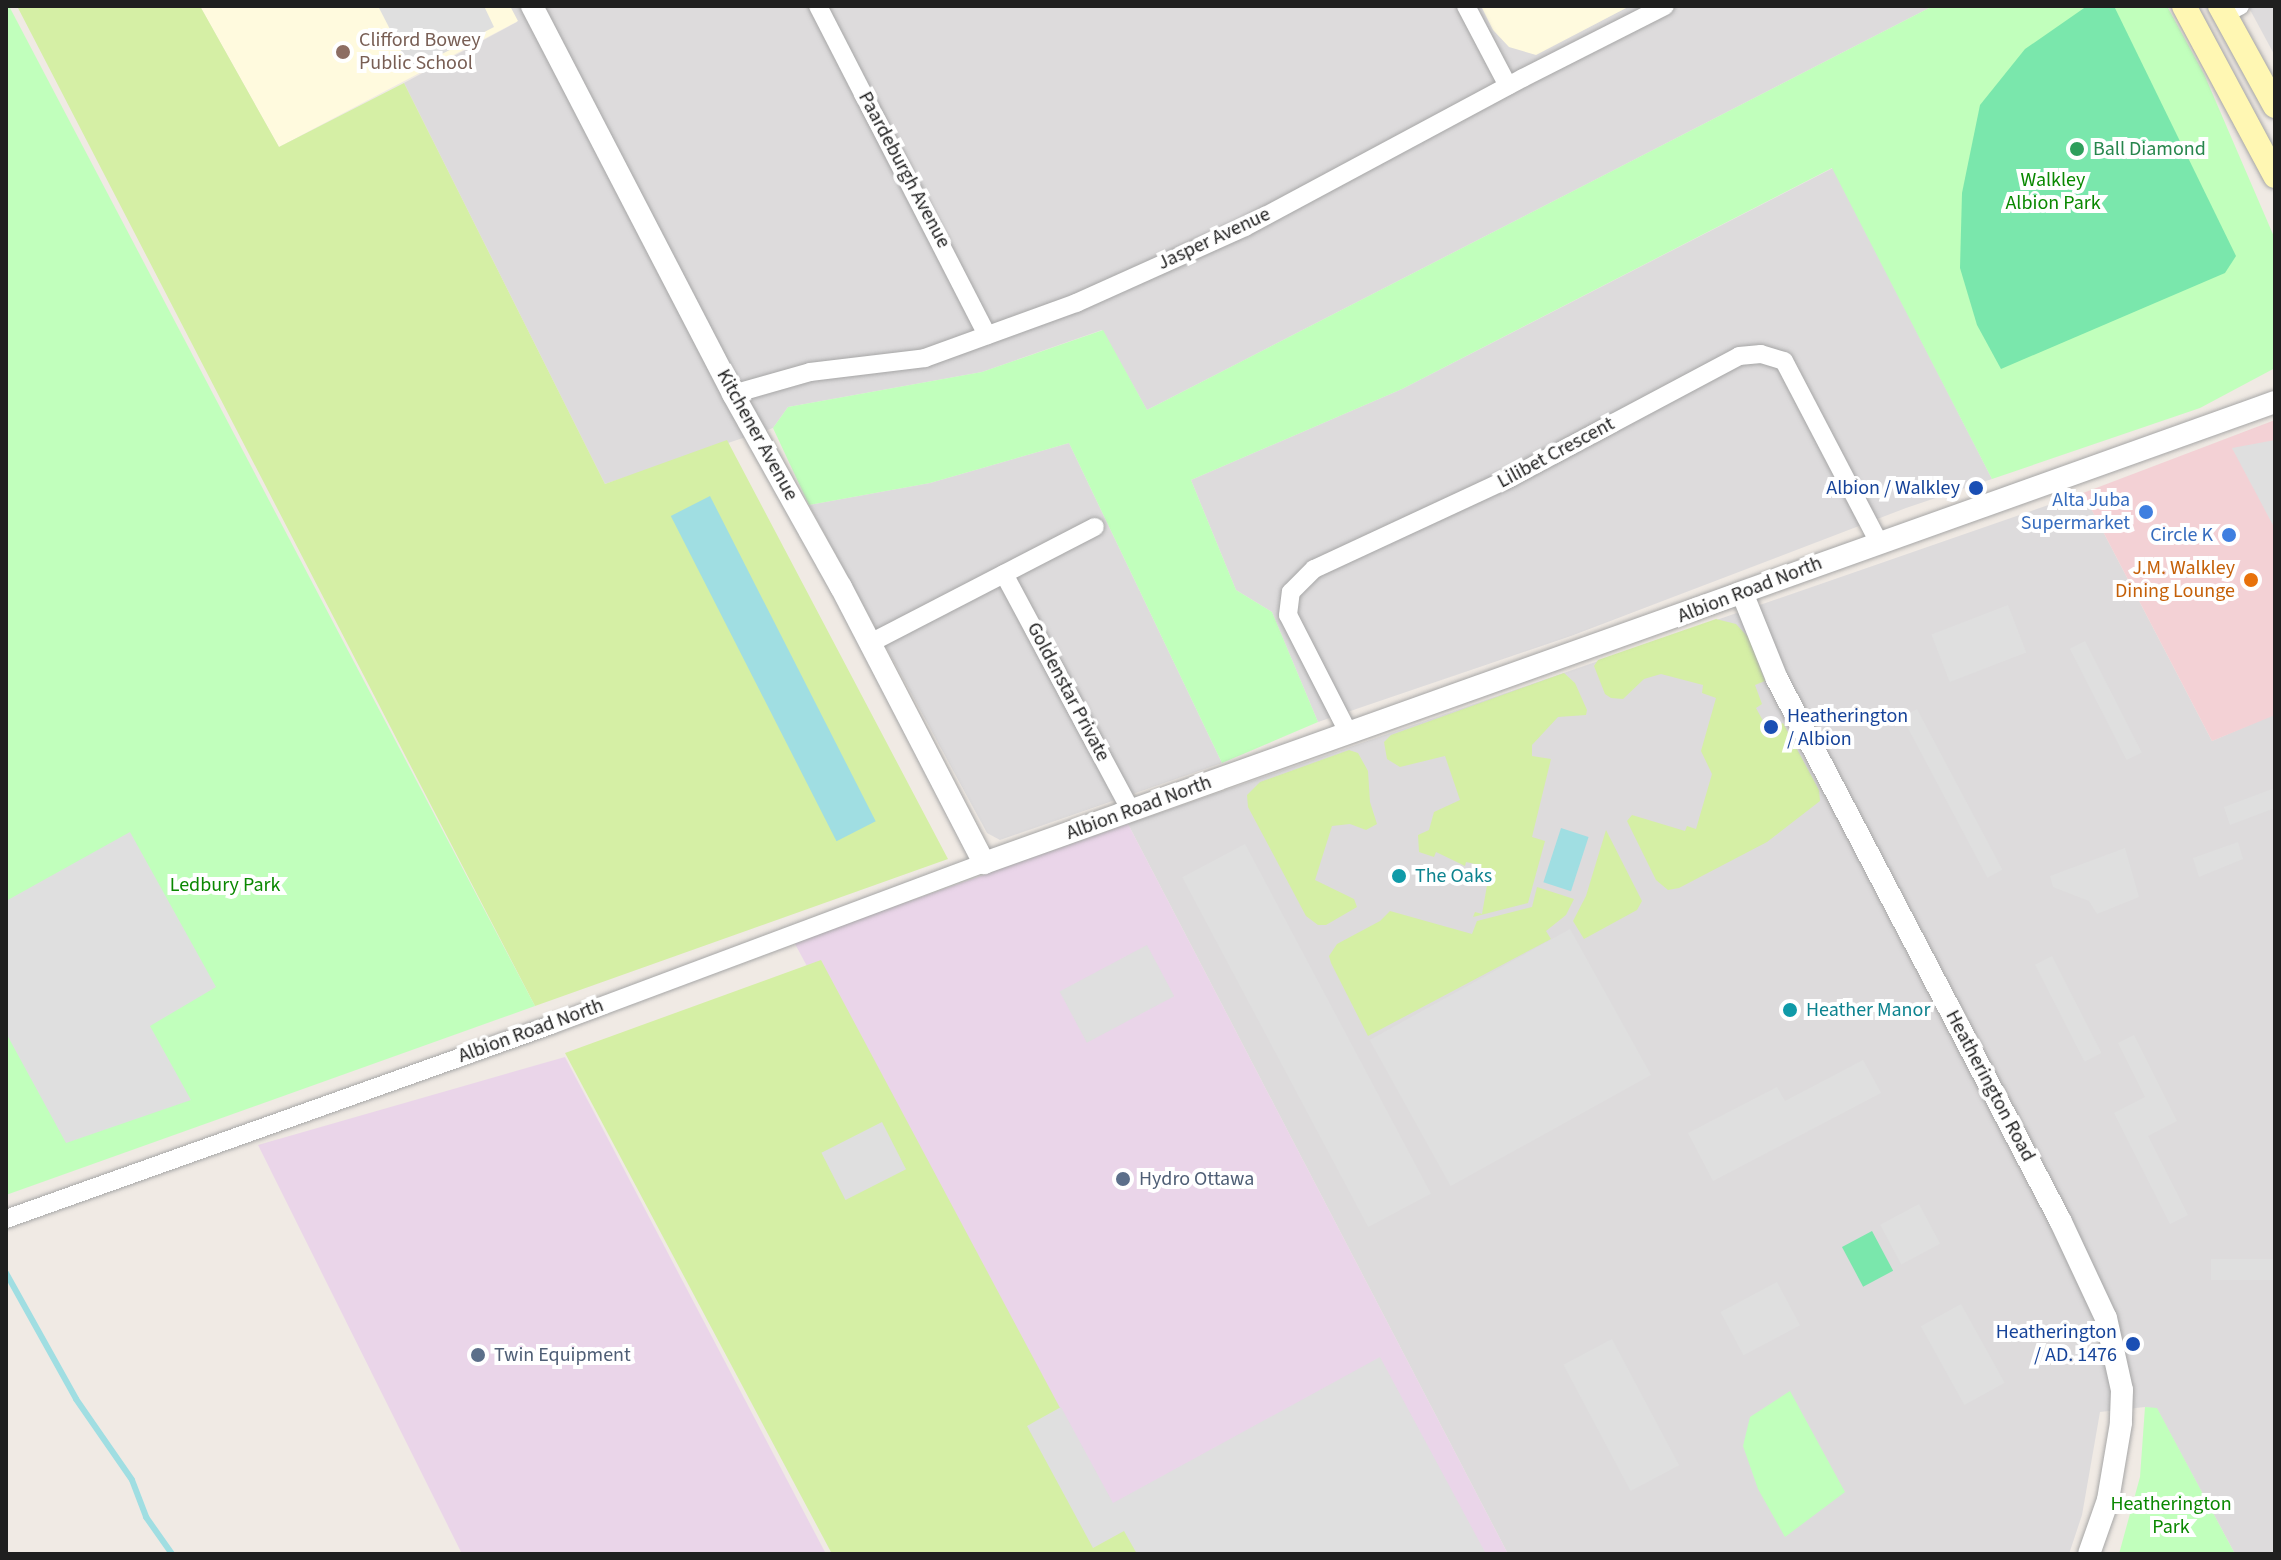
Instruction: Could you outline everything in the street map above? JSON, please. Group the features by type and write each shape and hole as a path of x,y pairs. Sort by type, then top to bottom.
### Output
{"main road":[{"path":"2184,6 2275,176"},
{"path":"2228,9 2275,106"}],"street":[{"name":"Kitchener Avenue","path":"532,6 733,394 870,643 984,863"},
{"name":"Paardeburgh Avenue","path":"818,6 987,335"},
{"path":"1466,6 1508,86"},
{"name":"Jasper Avenue","path":"733,394 810,372 925,358 1076,303 1245,227 1665,6"},
{"name":"Lilibet Crescent","path":"1348,732 1288,615 1291,592 1314,569 1510,478 1739,356 1761,354 1784,361 1878,541"},
{"name":"Albion Road North","path":"6,1219 551,1025 984,863 1348,732 1743,595 1878,541 2275,402"},
{"path":"870,643 1095,527"},
{"name":"Goldenstar Private","path":"1004,574 1131,811"},
{"name":"Heatherington Road","path":"1743,595 1777,679 2067,1233 2106,1318 2122,1390 2121,1423 2108,1500 2089,1554"}],"shaded area":[{"name":"Clifford Bowey Public School","path":"200,6 510,6 518,21 279,147"},
{"path":"378,6 484,6 494,27 411,70"},
{"path":"510,6 1933,6 1147,410 1102,330 982,372 788,407 773,428 605,484 404,83 517,22"},
{"path":"1481,6 1630,6 1536,55 1509,47 1493,30"},
{"path":"2248,6 2275,6 2275,56"},
{"path":"1833,168 1992,479 1906,508 1571,636 1318,722 1272,612 1236,590 1191,480 1402,389"},
{"path":"2275,420 2275,715 2212,741 2083,493"},
{"path":"2275,440 2275,529 2232,448"},
{"path":"1069,443 1222,763 1000,840 987,833 809,505 930,483"},
{"path":"2083,493 2212,741 2275,714 2275,1554 2235,1554 2157,1409 2145,1407 2100,1412 2082,1515 2069,1554 1508,1554 1128,824"},
{"path":"2008,605 2026,653 1950,682 1931,634"},
{"path":"2085,641 2142,752 2127,760 2070,649"},
{"path":"1917,709 2002,870 1987,878 1902,717"},
{"path":"2275,788 2275,808 2230,825 2224,807"},
{"name":"Hydro Ottawa","path":"1128,824 1508,1554 1123,1554 794,942"},
{"path":"130,832 216,987 150,1026 191,1100 66,1143 6,1033 6,901"},
{"path":"2238,842 2243,859 2199,877 2193,858"},
{"path":"1245,844 1431,1194 1368,1227 1182,877"},
{"path":"2125,848 2139,897 2097,914 2089,901 2053,887 2050,876"},
{"path":"1570,929 1651,1075 1451,1186 1370,1040"},
{"path":"1147,945 1174,996 1087,1043 1060,991"},
{"path":"2052,956 2101,1053 2085,1062 2035,965"},
{"path":"2134,1035 2177,1121 2148,1136 2188,1215 2170,1224 2114,1113 2145,1097 2118,1043"},
{"path":"565,1057 826,1554 462,1554 258,1145"},
{"path":"1863,1060 1881,1093 1713,1181 1688,1133 1777,1087 1785,1101"},
{"path":"882,1122 906,1169 845,1200 821,1153"},
{"path":"1919,1204 1940,1244 1901,1264 1880,1225"},
{"path":"2211,1259 2275,1259 2275,1280 2211,1280"},
{"path":"1777,1282 1800,1325 1743,1355 1720,1312"},
{"path":"1961,1304 2005,1383 1964,1405 1921,1326"},
{"path":"1612,1339 1679,1465 1631,1491 1563,1365"},
{"path":"1380,1357 1486,1554 1137,1554 1124,1531 1093,1548 1027,1426 1061,1407 1113,1503"}],"green space":[{"name":"Ledbury Park","path":"6,6 9,6 535,1006 6,1195"},
{"path":"17,6 200,6 279,147 404,83 605,484 727,440 948,859 535,1006"},
{"name":"Walkley Albion Park","path":"1933,6 2167,6 2204,74 2275,239 2275,368 2200,408 1992,479 1832,168 1402,389 1191,480 1236,590 1272,612 1318,722 1222,763 1069,443 930,483 809,505 773,428 788,407 982,372 1103,330 1147,410"},
{"name":"Ball Diamond","path":"2087,6 2114,6 2236,256 2225,273 2001,369 1977,325 1960,268 1962,193 1980,105 2025,49"},
{"path":"1716,619 1736,624 1749,638 1765,681 1755,685 1762,704 1756,708 1768,730 1783,723 1819,790 1820,801 1767,842 1679,888 1668,890 1656,880 1627,821 1632,815 1685,831 1687,826 1696,829 1712,774 1701,751 1716,698 1702,693 1703,685 1661,674 1644,679 1623,699 1611,698 1605,694 1594,666 1598,660"},
{"path":"1564,673 1575,683 1587,710 1586,715 1558,717 1532,745 1532,756 1551,759 1532,837 1545,841 1528,903 1473,917 1475,912 1482,914 1489,874 1474,868 1475,864 1466,862 1465,866 1436,852 1434,857 1419,852 1418,835 1429,830 1434,812 1460,800 1445,756 1400,767 1387,759 1384,742 1391,735"},
{"path":"1349,750 1358,753 1368,771 1370,802 1377,824 1366,830 1350,824 1332,826 1315,880 1354,899 1357,907 1326,925 1318,925 1306,916 1248,807 1247,795 1260,782"},
{"path":"1606,830 1642,901 1637,910 1584,939 1573,921 1586,896"},
{"path":"1537,887 1574,899 1566,915 1546,931 1551,939 1368,1036 1331,963 1329,956 1337,944 1380,921 1390,911 1472,934 1477,921 1532,907"},
{"path":"821,960 1138,1554 832,1554 565,1053"},
{"path":"1872,1231 1893,1271 1863,1287 1842,1247"},
{"path":"1790,1391 1845,1492 1785,1537 1758,1489 1743,1446 1750,1417"},
{"name":"Heatherington Park","path":"2145,1407 2157,1408 2235,1554 2119,1554 2140,1477"}],"water":[{"path":"710,496 876,821 837,841 671,516"},
{"path":"1561,828 1589,837 1571,891 1543,882"}],"waterway":[{"path":"6,1273 76,1399 132,1480 146,1517 172,1554"}],"place":[{"name":"Clifford Bowey Public School","path":"343,52"},
{"name":"Ball Diamond","path":"2077,149"},
{"name":"Albion / Walkley","path":"1976,488"},
{"name":"Alta Juba Supermarket","path":"2146,512"},
{"name":"Circle K","path":"2229,535"},
{"name":"J.M. Walkley Dining Lounge","path":"2251,580"},
{"name":"Heatherington / Albion","path":"1771,727"},
{"name":"The Oaks","path":"1399,876"},
{"name":"Heather Manor","path":"1790,1010"},
{"name":"Hydro Ottawa","path":"1123,1179"},
{"name":"Heatherington / AD. 1476","path":"2133,1344"},
{"name":"Twin Equipment","path":"478,1355"}]}
